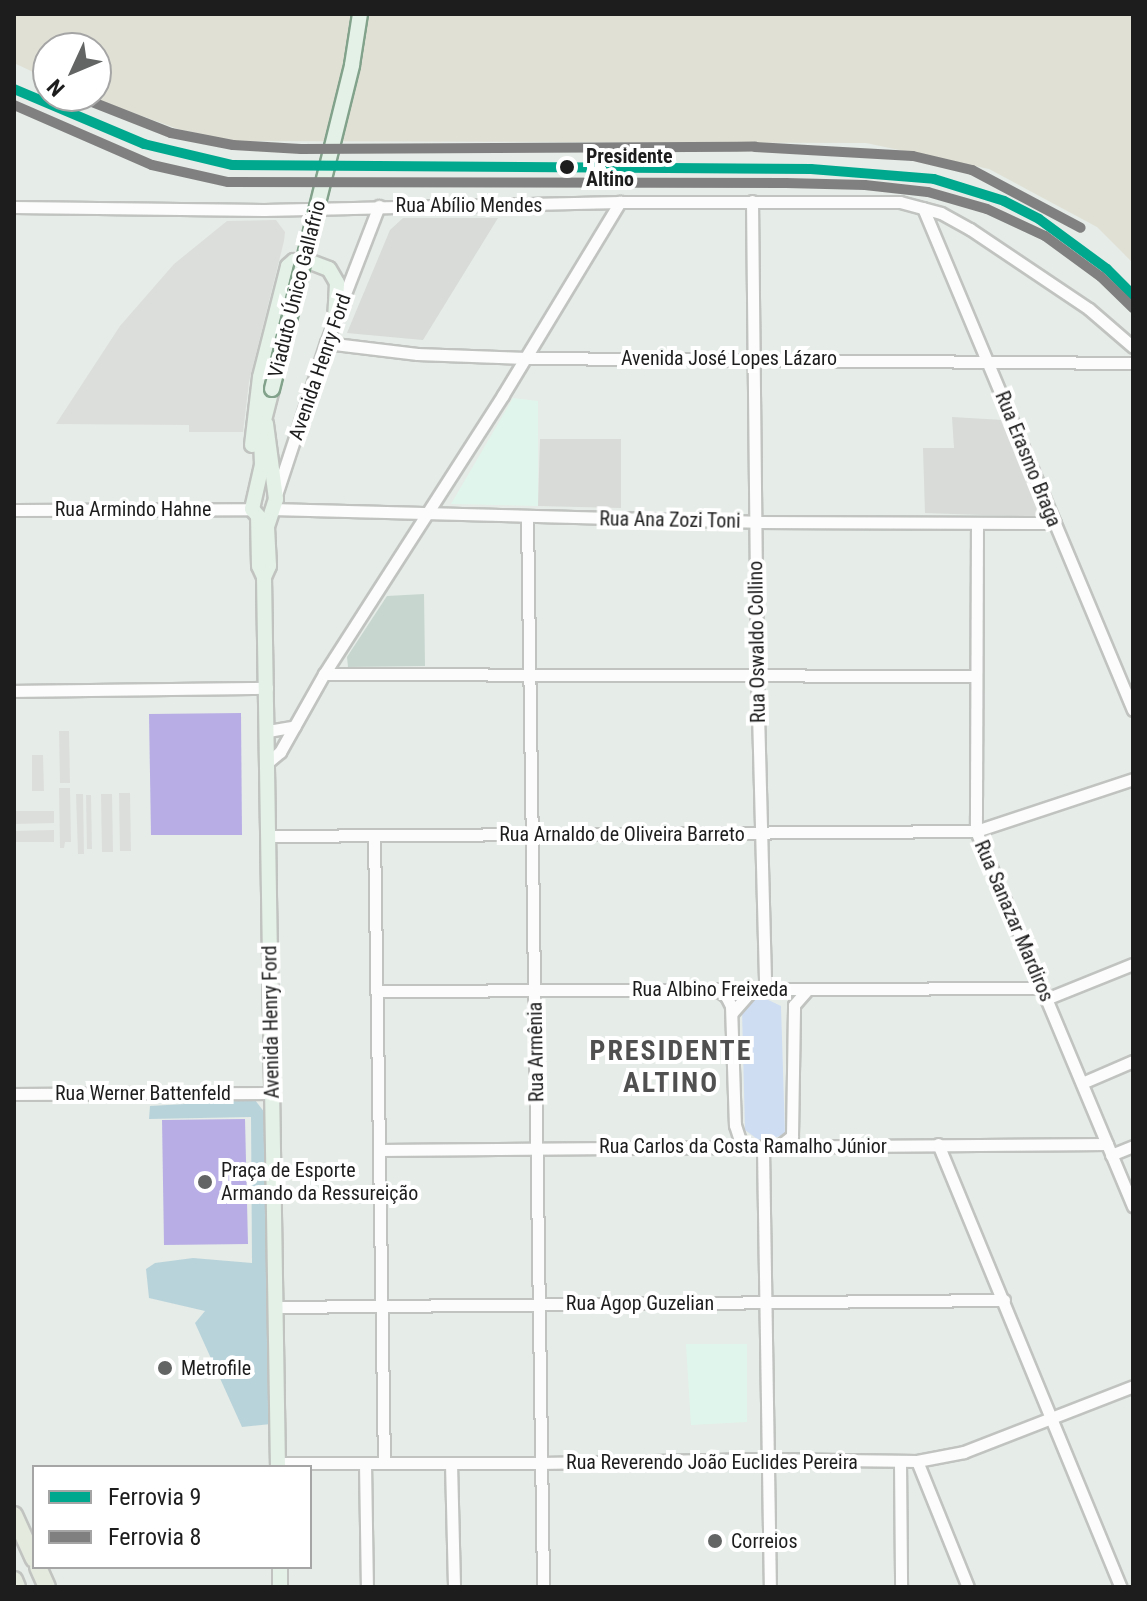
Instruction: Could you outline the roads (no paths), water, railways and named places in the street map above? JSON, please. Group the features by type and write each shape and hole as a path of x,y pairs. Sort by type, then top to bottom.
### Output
{"highway":[{"path":"14,1515 32,1555"},
{"path":"14,1580 17,1587"}],"main road":[{"name":"Viaduto Único Gallafrio","path":"278,503 266,424 352,65 360,14"},
{"path":"278,503 265,506 252,459 254,410 288,266 294,261 308,261 329,269 337,283 335,318"},
{"name":"Viaduto Único Gallafrio","path":"252,509 259,485 261,432 266,424"},
{"name":"Avenida Henry Ford","path":"264,577 269,566 267,527 278,503"},
{"name":"Avenida Henry Ford","path":"252,509 258,516 259,566 264,577 278,1465"}],"street":[{"name":"Rua Oswaldo Collino","path":"752,201 757,674 765,988"},
{"name":"Rua Abílio Mendes","path":"14,207 251,210 620,202 885,201 923,208 970,229 1089,309 1133,347"},
{"path":"268,762 280,752 324,674 429,514 620,202"},
{"name":"Avenida Henry Ford","path":"278,503 326,343 379,206"},
{"name":"Rua Erasmo Braga","path":"923,208 1133,710"},
{"name":"Avenida José Lopes Lázaro","path":"326,343 417,354 526,358 1133,363"},
{"name":"Rua Ana Zozi Toni","path":"278,503 429,514 527,517 1055,523"},
{"name":"Rua Armindo Hahne","path":"14,510 252,509"},
{"name":"Rua Armênia","path":"527,517 532,675 543,1587"},
{"name":"Rua Sanazar Mardiros","path":"977,523 974,676 976,831 1133,1207"},
{"path":"1119,675 1133,670"},
{"path":"324,674 974,676"},
{"path":"14,691 267,688"},
{"path":"268,731 295,726"},
{"name":"Rua Arnaldo de Oliveira Barreto","path":"268,836 976,831 1133,779"},
{"path":"374,835 379,991 384,1463"},
{"path":"1044,994 1133,964"},
{"path":"732,1013 765,988 793,1012"},
{"name":"Rua Albino Freixeda","path":"379,991 765,988 1044,994"},
{"path":"715,989 726,996 732,1013 735,1125 740,1140 749,1148"},
{"path":"777,1148 789,1142 793,1130 793,1012 796,998 808,989"},
{"path":"1082,1083 1133,1061"},
{"name":"Rua Werner Battenfeld","path":"14,1094 272,1093"},
{"path":"715,1149 727,1139 735,1125"},
{"path":"793,1130 804,1147"},
{"path":"938,1144 1121,1587"},
{"name":"Rua Carlos da Costa Ramalho Júnior","path":"379,1150 537,1147 715,1149 938,1144 1109,1150"},
{"path":"1109,1150 1133,1146"},
{"path":"763,1148 770,1587"},
{"name":"Rua Agop Guzelian","path":"275,1307 1004,1300"},
{"name":"Rua Reverendo João Euclides Pereira","path":"278,1465 768,1459 917,1461 964,1452 1133,1386"},
{"path":"900,1461 901,1587"},
{"path":"917,1461 968,1587"},
{"path":"365,1463 367,1587"},
{"path":"451,1463 454,1587"}],"rail line":[{"name":"9","path":"14,89 144,144 232,165 811,169 934,179 1004,201 1039,219 1107,269 1133,295"},
{"name":"8","path":"14,105 152,165 228,182 786,183 865,185 928,192 987,209 1045,236 1101,277 1133,308"},
{"name":"8","path":"112,110 171,133 233,145 301,149 755,147 913,156 972,170 1081,228"}],"place":[{"name":"Presidente Altino","path":"567,167"},
{"name":"Praça de Esporte Armando da Ressureição","path":"205,1182"},
{"name":"Metrofile","path":"165,1368"},
{"name":"Correios","path":"715,1541"}],"district":[{"name":"PRESIDENTE ALTINO","path":"671,1067"}]}
